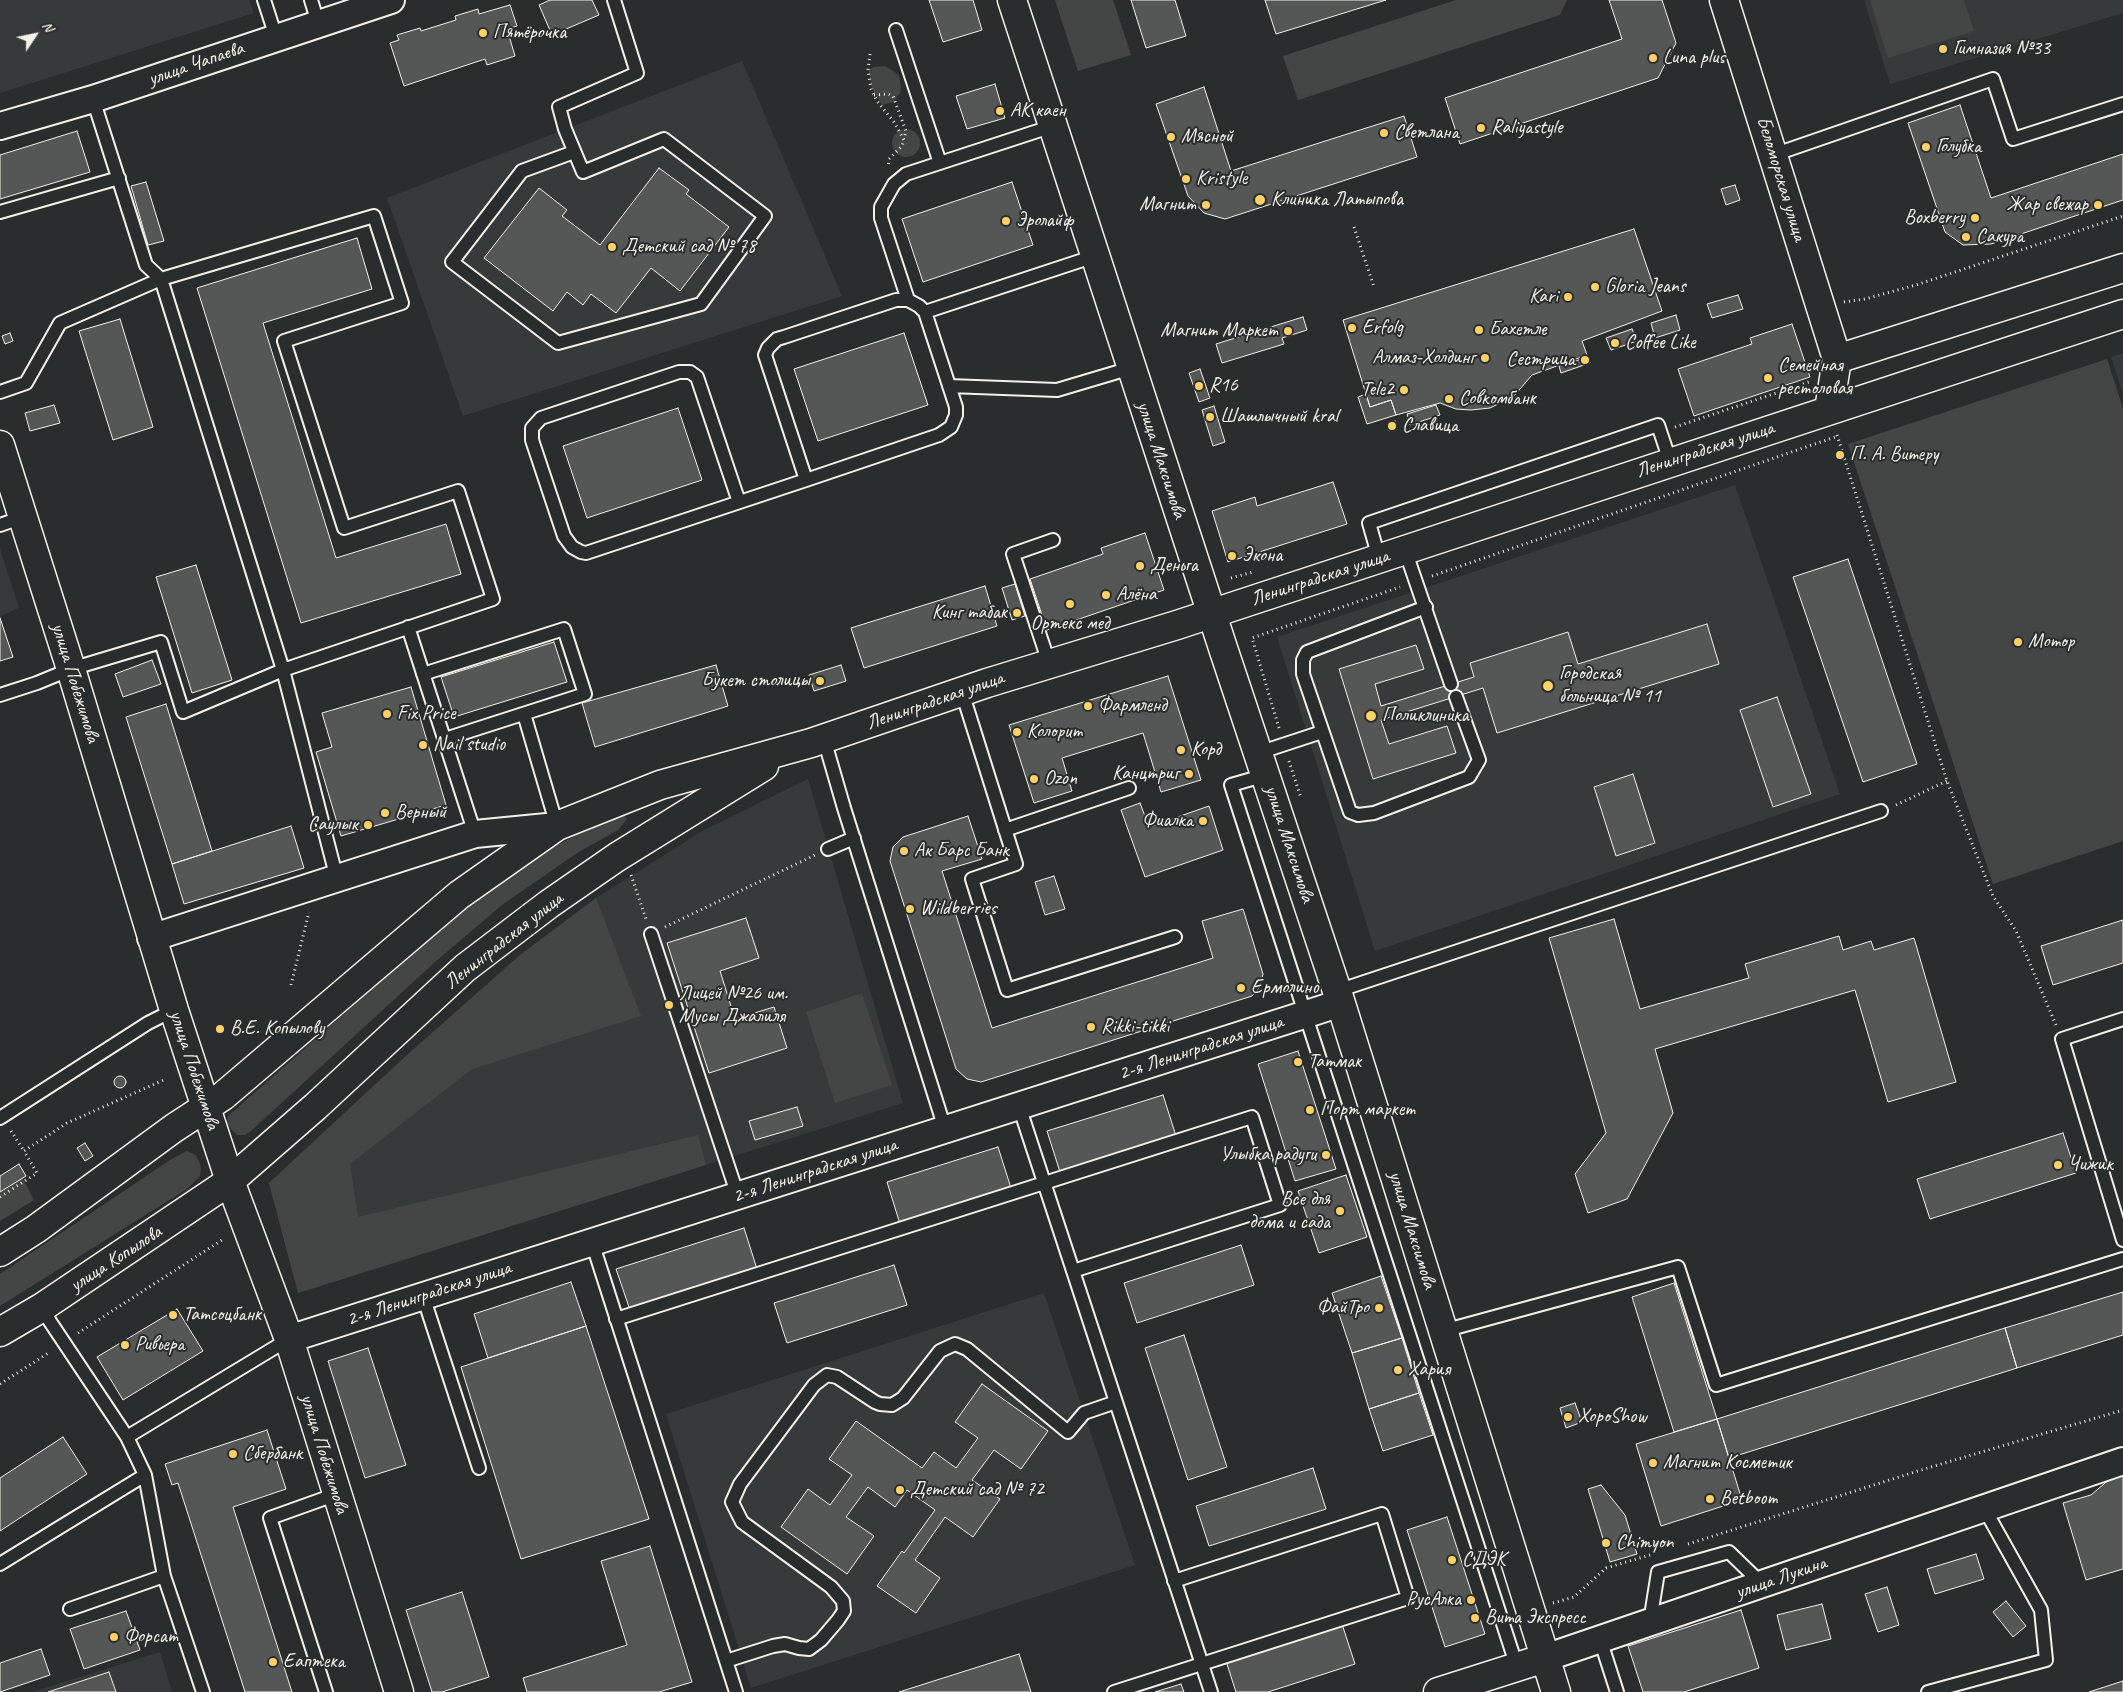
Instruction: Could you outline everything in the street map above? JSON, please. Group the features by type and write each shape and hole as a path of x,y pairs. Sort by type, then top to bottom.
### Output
{"main road":[{"name":"улица Максимова","path":"1012,0 1131,368 1339,997 1556,1692"},
{"name":"Беломорская улица","path":"1724,0 1837,359"},
{"path":"1829,410 1837,359 2123,268"},
{"name":"Ленинградская улица","path":"206,1108 460,895 557,826 660,785 818,741 1049,663 1212,613 1406,550 1670,461 2123,314"},
{"name":"улица Побежимова","path":"0,445 11,521 71,668 151,938 230,1181 289,1339 398,1692"},
{"name":"Ленинградская улица","path":"230,1181 315,1107 465,968 548,904 617,857 756,770 818,741"},
{"path":"0,1252 36,1229 174,1128 206,1108"},
{"name":"улица Копылова","path":"0,1332 41,1308 230,1181"},
{"name":"улица Лукина","path":"1438,1692 1545,1658"}],"street":[{"name":"улица Чапаева","path":"0,126 93,99 276,37 315,12 391,0"},
{"name":"Ленинградская улица","path":"151,938 475,834 557,826"},
{"name":"2-я Ленинградская улица","path":"289,1339 1305,1014 1339,997"},
{"name":"улица Лукина","path":"1545,1658 2123,1461"}],"lane":[{"path":"264,0 276,37"},
{"path":"574,152 522,171 452,262 558,343 700,304 765,216 664,140 583,172 565,129 559,107 636,73 614,0"},
{"path":"896,30 940,163"},
{"path":"1773,155 1994,79 2013,139 2123,104"},
{"path":"93,99 146,265 161,279 283,670 326,882"},
{"path":"908,300 881,213 881,207 894,184 906,174 1052,126"},
{"path":"0,212 119,178"},
{"path":"0,392 26,383 60,323 161,279 374,216 402,303 284,341 344,528 458,491 493,599 283,670 183,712 161,642 71,668 37,683 0,695"},
{"path":"925,312 1095,256"},
{"path":"738,502 697,377 690,372 679,372 541,418 532,428 532,440 564,536 567,542 577,550 586,553 806,480 946,432 954,422 956,407 925,312 919,306 908,300 896,300 784,337 768,348 764,355 806,480"},
{"path":"949,386 1057,390 1131,368"},
{"path":"1379,558 1369,524 1658,425 1670,461"},
{"path":"1049,663 1013,554 1053,540"},
{"path":"1406,550 1451,684"},
{"path":"1426,607 1307,652 1303,660 1303,674 1350,812 1358,815 1374,813 1469,777 1479,760 1456,697"},
{"path":"408,627 475,834"},
{"path":"423,674 564,629 585,694 445,739"},
{"path":"962,692 1016,864 972,879 1007,990 1175,937"},
{"path":"524,714 557,826"},
{"path":"1322,732 1262,764 1231,785 1517,1667"},
{"path":"818,741 854,838 945,1130"},
{"path":"1005,830 1129,788"},
{"path":"1339,997 1881,811"},
{"path":"828,849 854,838"},
{"path":"651,934 738,1196"},
{"path":"1,1118 148,1023 174,1010"},
{"path":"2123,1019 2062,1039 2123,1240"},
{"path":"1019,1106 1211,1692"},
{"path":"616,1319 1252,1117 1280,1205 1073,1271"},
{"path":"592,1242 736,1692"},
{"path":"1443,1331 1678,1267 1716,1385 2123,1259"},
{"path":"423,1296 479,1468"},
{"path":"41,1308 127,1437 145,1474 164,1576 203,1692"},
{"path":"127,1437 289,1339"},
{"path":"726,1661 785,1644 810,1649 821,1640 844,1611 844,1601 831,1587 742,1522 732,1502 740,1484 810,1390 827,1375 837,1376 859,1393 880,1404 892,1404 903,1398 940,1351 955,1344 967,1349 1068,1432 1084,1413 1116,1402"},
{"path":"0,1564 145,1474"},
{"path":"326,1692 270,1518 337,1494"},
{"path":"1928,1692 2046,1660 2041,1610 1984,1508"},
{"path":"1114,1692 1408,1598 1382,1514 1174,1580"},
{"path":"1650,1622 1658,1572 1728,1552 1762,1584"},
{"path":"70,1609 164,1576"},
{"path":"1600,1639 1616,1692"}],"path":[{"path":"870,54 868,70 874,95 904,140"},
{"path":"874,95 888,94 894,98 906,131 902,146 892,154 888,164 888,175 894,184"},
{"path":"1821,310 1837,303 1865,299 1916,285 2123,216"},
{"path":"1354,227 1374,287"},
{"path":"1829,410 1948,782 1993,896 2016,931 2062,1039"},
{"path":"1881,811 1948,782"},
{"path":"631,874 651,934 828,849"},
{"path":"291,985 326,882"},
{"path":"24,1151 67,1124 166,1079"},
{"path":"0,1197 37,1173 1,1118"},
{"path":"0,1384 222,1240"},
{"path":"1679,1546 2123,1410"},
{"path":"1574,1597 1606,1568 1652,1555"}],"shaded area":[{"path":"0,0 249,0 254,13 0,93"},
{"path":"1055,0 1113,0 1131,55 1078,71"},
{"path":"1456,0 1567,0 1560,15 1298,100 1283,56"},
{"name":"Гимназия №33","path":"1864,0 2123,0 2123,13 1890,84"},
{"path":"1870,0 1964,0 1974,31 1888,58"},
{"name":"Детский сад № 78","path":"742,61 842,296 463,416 387,198"},
{"path":"885,66 899,76 901,87 900,93 893,102 882,105 872,89 869,70 874,67"},
{"path":"906,129 916,133 920,143 916,153 906,157 896,153 892,143 896,133"},
{"path":"2123,353 2123,394 2111,357"},
{"name":"Мотор","path":"2107,359 2123,408 2123,841 1993,884 1848,444"},
{"name":"Городская больница № 11","path":"1735,485 1840,794 1375,951 1277,637"},
{"path":"0,549 19,608 0,616"},
{"name":"Лицей №26 им. Мусы Джалиля","path":"808,779 903,1103 298,1293 269,1183 407,1055 520,955 596,898 704,830"},
{"path":"624,815 627,819 618,830 577,853 502,905 435,962 251,1131 245,1135 237,1135 232,1130 227,1123 228,1116 450,921 517,870 552,848 611,817"},
{"path":"596,898 641,1016 472,1069 350,1164 358,1217 698,1135 706,1165 298,1293 269,1183 407,1055 520,955"},
{"path":"862,993 892,1085 835,1103 806,1012"},
{"path":"187,1151 196,1155 201,1167 200,1176 187,1189 0,1306 0,1274 170,1160"},
{"path":"21,1175 34,1200 0,1221 0,1188"},
{"name":"Детский сад № 72","path":"1044,1293 1135,1565 751,1688 666,1414"},
{"path":"160,1652 172,1692 32,1692"}],"building":[{"path":"550,0 592,0 599,15 552,35 539,5"},
{"path":"929,0 973,0 982,30 943,42"},
{"path":"1131,0 1175,0 1186,36 1146,48"},
{"path":"1265,0 1386,0 1276,34"},
{"path":"1609,0 1662,0 1676,43 1658,78 1460,144 1445,98 1622,39"},
{"path":"510,5 517,26 507,29 515,56 487,65 485,59 404,86 390,43 399,40 397,35 420,28 421,31 456,20 455,16 478,9 479,14"},
{"path":"995,84 1005,118 967,129 956,96"},
{"path":"1204,87 1231,171 1404,116 1417,157 1225,219 1204,213 1188,196 1156,104"},
{"path":"1960,105 1991,198 2123,154 2123,200 1991,244 1963,245 1945,232 1908,123"},
{"path":"77,131 90,172 0,199 0,155"},
{"path":"659,168 689,190 686,194 729,227 680,291 651,268 616,313 591,294 583,305 567,292 553,311 484,258 539,188 567,210 562,216 600,245"},
{"path":"146,182 164,241 148,245 131,186"},
{"path":"1012,182 1033,245 923,282 902,219"},
{"path":"1735,185 1740,200 1726,205 1721,189"},
{"name":"Бахетле","path":"1634,229 1662,311 1582,341 1587,355 1532,375 1514,396 1490,408 1456,409 1440,403 1396,415 1391,400 1370,407 1343,320"},
{"path":"357,238 372,289 263,323 336,558 446,524 461,574 301,623 197,288"},
{"path":"1738,295 1743,309 1712,318 1707,304"},
{"path":"1676,315 1680,330 1655,338 1651,323"},
{"path":"1303,317 1307,330 1282,338 1284,344 1222,363 1216,344"},
{"path":"120,319 153,427 113,440 79,331"},
{"path":"1792,324 1810,377 1694,416 1678,369 1752,344 1750,338"},
{"path":"1632,329 1637,341 1611,350 1606,338"},
{"path":"10,333 13,341 5,344 2,336"},
{"path":"904,333 928,405 818,441 794,369"},
{"path":"1588,357 1590,363 1561,373 1559,366"},
{"path":"1200,369 1210,398 1199,402 1189,373"},
{"path":"1366,394 1370,407 1391,400 1396,415 1367,424 1358,397"},
{"path":"54,405 60,423 30,431 25,413"},
{"path":"1436,405 1440,415 1410,425 1407,414"},
{"path":"1214,406 1225,442 1213,446 1202,410"},
{"path":"678,408 702,480 587,518 563,446"},
{"path":"1395,421 1397,428 1389,431 1387,424"},
{"path":"1333,482 1347,524 1228,562 1212,511 1255,497 1257,506"},
{"path":"1145,533 1164,590 1047,630 1030,579 1103,554 1101,548"},
{"path":"1848,559 1917,764 1863,782 1793,577"},
{"path":"196,565 232,680 192,693 156,577"},
{"path":"1015,584 1025,616 1012,620 1002,588"},
{"path":"985,586 997,626 864,668 851,628"},
{"path":"0,618 13,657 0,661"},
{"path":"1707,624 1719,664 1497,733 1483,688 1381,720 1389,744 1447,726 1456,753 1373,779 1339,669 1416,645 1424,669 1375,684 1381,706 1474,677 1470,663 1568,632 1578,664"},
{"path":"554,642 567,682 454,717 441,677"},
{"path":"152,660 161,684 123,697 115,674"},
{"path":"716,665 728,706 595,747 582,703"},
{"path":"841,665 846,681 814,691 809,675"},
{"path":"1168,676 1201,780 1161,792 1143,733 1062,758 1072,791 1034,803 1009,725"},
{"path":"411,687 446,805 341,836 316,752 332,747 322,713"},
{"path":"1777,697 1811,794 1773,807 1740,710"},
{"path":"166,704 212,851 172,864 126,717"},
{"path":"1633,774 1655,843 1616,856 1594,787"},
{"path":"1140,803 1149,827 1209,806 1223,850 1145,877 1121,810"},
{"path":"968,816 982,859 942,871 992,1028 1213,958 1202,921 1243,909 1263,974 1260,987 1252,996 981,1082 967,1079 956,1069 890,861 893,847 903,837"},
{"path":"291,826 304,868 184,904 172,864"},
{"path":"1054,876 1065,909 1045,915 1035,882"},
{"path":"746,918 759,958 720,971 735,1019 774,1007 787,1048 709,1073 667,943"},
{"path":"1614,919 1640,1009 1749,978 1745,964 1839,936 1843,950 1871,941 1874,950 1914,938 1956,1082 1888,1102 1855,990 1655,1049 1673,1113 1627,1199 1588,1213 1575,1174 1606,1133 1549,938"},
{"path":"2123,920 2123,963 2053,985 2041,946"},
{"path":"1298,1051 1336,1169 1295,1181 1258,1064"},
{"path":"120,1076 126,1082 120,1088 114,1082"},
{"path":"1163,1095 1176,1136 1060,1172 1047,1131"},
{"path":"797,1107 803,1126 755,1140 749,1121"},
{"path":"2063,1133 2076,1173 1930,1219 1917,1179"},
{"path":"85,1143 93,1156 85,1161 77,1148"},
{"path":"998,1147 1011,1188 900,1224 887,1182"},
{"path":"19,1164 26,1176 0,1192 0,1176"},
{"path":"1346,1175 1367,1237 1319,1253 1298,1191"},
{"path":"744,1228 757,1269 630,1310 616,1269"},
{"path":"1241,1245 1254,1285 1137,1323 1124,1283"},
{"path":"894,1265 907,1305 787,1343 774,1303"},
{"path":"1381,1276 1402,1338 1352,1353 1332,1293"},
{"path":"571,1282 586,1326 488,1358 474,1314"},
{"path":"1674,1283 1717,1419 1674,1432 1632,1297"},
{"path":"2123,1292 2123,1335 2017,1368 2005,1328"},
{"path":"177,1309 203,1351 123,1400 97,1357"},
{"path":"586,1326 649,1519 521,1559 461,1367"},
{"path":"2005,1328 2017,1368 1729,1458 1717,1419"},
{"path":"1184,1335 1227,1467 1188,1480 1145,1348"},
{"path":"1402,1338 1419,1393 1369,1409 1352,1353"},
{"path":"368,1348 406,1465 365,1478 328,1361"},
{"path":"982,1384 1048,1431 1021,1469 994,1450 972,1480 1000,1499 973,1537 945,1517 915,1560 940,1578 916,1613 877,1586 935,1510 907,1490 895,1507 868,1487 846,1517 874,1536 847,1574 781,1527 808,1489 830,1505 852,1475 829,1459 856,1421 922,1468 934,1452 956,1468 978,1438 955,1422"},
{"path":"1419,1393 1433,1435 1383,1451 1369,1409"},
{"path":"1575,1403 1582,1422 1566,1428 1560,1408"},
{"path":"1717,1419 1742,1500 1661,1526 1636,1444"},
{"path":"267,1430 286,1489 233,1507 292,1692 245,1692 178,1483 172,1485 165,1464"},
{"path":"63,1437 87,1474 0,1531 0,1478"},
{"path":"1313,1468 1326,1509 1209,1546 1196,1506"},
{"path":"2123,1474 2123,1569 2086,1580 2063,1503 2091,1495 2111,1478"},
{"path":"1601,1485 1625,1515 1637,1554 1610,1562 1588,1489"},
{"path":"1447,1517 1485,1634 1445,1647 1407,1530"},
{"path":"650,1546 692,1682 659,1692 527,1692 523,1678 627,1645 601,1561"},
{"path":"1976,1554 1984,1579 1935,1594 1927,1569"},
{"path":"1887,1587 1899,1625 1878,1632 1865,1594"},
{"path":"462,1592 489,1677 442,1692 432,1692 406,1610"},
{"path":"2006,1601 2026,1626 2013,1637 1993,1612"},
{"path":"1822,1604 1831,1639 1786,1650 1777,1615"},
{"path":"1741,1610 1759,1668 1684,1692 1643,1692 1628,1646"},
{"path":"126,1611 140,1650 84,1669 70,1629"},
{"path":"1342,1624 1355,1664 1268,1692 1236,1692 1226,1661"},
{"path":"41,1649 50,1675 0,1692 0,1663"},
{"path":"1019,1654 1031,1692 899,1692"},
{"path":"109,1672 116,1692 48,1692"},
{"path":"2123,1681 2123,1692 2089,1692"},
{"path":"1181,1684 1184,1692 1155,1692"}],"place":[{"name":"Пятёрочка","path":"483,33"},
{"name":"Гимназия №33","path":"1943,49"},
{"name":"Luna plus","path":"1653,58"},
{"name":"АК каен","path":"1000,111"},
{"name":"Raliyastyle","path":"1481,128"},
{"name":"Светлана","path":"1384,133"},
{"name":"Мясной","path":"1171,137"},
{"name":"Голубка","path":"1926,147"},
{"name":"Kristyle","path":"1186,179"},
{"name":"Клиника Латыпова","path":"1260,200"},
{"name":"Магнит","path":"1206,205"},
{"name":"Жар свежар","path":"2098,205"},
{"name":"Boxberry","path":"1975,218"},
{"name":"Эролайф","path":"1006,221"},
{"name":"Сакура","path":"1966,237"},
{"name":"Детский сад № 78","path":"612,247"},
{"name":"Gloria Jeans","path":"1595,287"},
{"name":"Kari","path":"1568,297"},
{"name":"Erfolg","path":"1352,328"},
{"name":"Бахетле","path":"1479,330"},
{"name":"Магнит Маркет","path":"1288,331"},
{"name":"Coffee Like","path":"1615,343"},
{"name":"Алмаз-Холдинг","path":"1485,358"},
{"name":"Сестрица","path":"1585,360"},
{"name":"Семейная рестоловая","path":"1768,378"},
{"name":"R16","path":"1199,386"},
{"name":"Tele2","path":"1404,390"},
{"name":"Совкомбанк","path":"1449,399"},
{"name":"Шашлычный kral","path":"1210,417"},
{"name":"Славица","path":"1392,426"},
{"name":"П. А. Витеру","path":"1840,455"},
{"name":"Экона","path":"1232,556"},
{"name":"Деньга","path":"1140,566"},
{"name":"Алёна","path":"1106,595"},
{"name":"Ортекс мед","path":"1070,604"},
{"name":"Кинг табак","path":"1017,613"},
{"name":"Мотор","path":"2018,642"},
{"name":"Букет столицы","path":"820,681"},
{"name":"Городская больница № 11","path":"1548,686"},
{"name":"Фармленд","path":"1088,706"},
{"name":"Fix Price","path":"387,714"},
{"name":"Поликлиника","path":"1371,716"},
{"name":"Колорит","path":"1017,732"},
{"name":"Nail studio","path":"423,745"},
{"name":"Корд","path":"1181,750"},
{"name":"Канцтриг","path":"1189,774"},
{"name":"Ozon","path":"1034,779"},
{"name":"Верный","path":"385,813"},
{"name":"Фиалка","path":"1203,821"},
{"name":"Саулык","path":"368,825"},
{"name":"Ак Барс Банк","path":"904,851"},
{"name":"Wildberries","path":"910,909"},
{"name":"Ермолино","path":"1241,988"},
{"name":"Лицей №26 им. Мусы Джалиля","path":"669,1005"},
{"name":"Rikki-tikki","path":"1091,1027"},
{"name":"В.Е. Копылову","path":"220,1029"},
{"name":"Татмак","path":"1298,1062"},
{"name":"Порт маркет","path":"1310,1110"},
{"name":"Улыбка радуги","path":"1326,1155"},
{"name":"Чижик","path":"2058,1165"},
{"name":"Все для дома и сада","path":"1340,1211"},
{"name":"ФайТро","path":"1379,1308"},
{"name":"Татсоцбанк","path":"173,1315"},
{"name":"Ривьера","path":"125,1345"},
{"name":"Хария","path":"1398,1370"},
{"name":"ХороShow","path":"1568,1417"},
{"name":"Сбербанк","path":"233,1454"},
{"name":"Магнит Косметик","path":"1653,1463"},
{"name":"Детский сад № 72","path":"900,1490"},
{"name":"Betboom","path":"1710,1499"},
{"name":"Chimyon","path":"1606,1543"},
{"name":"СДЭК","path":"1452,1560"},
{"name":"РусАлка","path":"1471,1600"},
{"name":"Вита Экспресс","path":"1475,1618"},
{"name":"Форсат","path":"114,1637"},
{"name":"Еаптека","path":"273,1662"}]}
